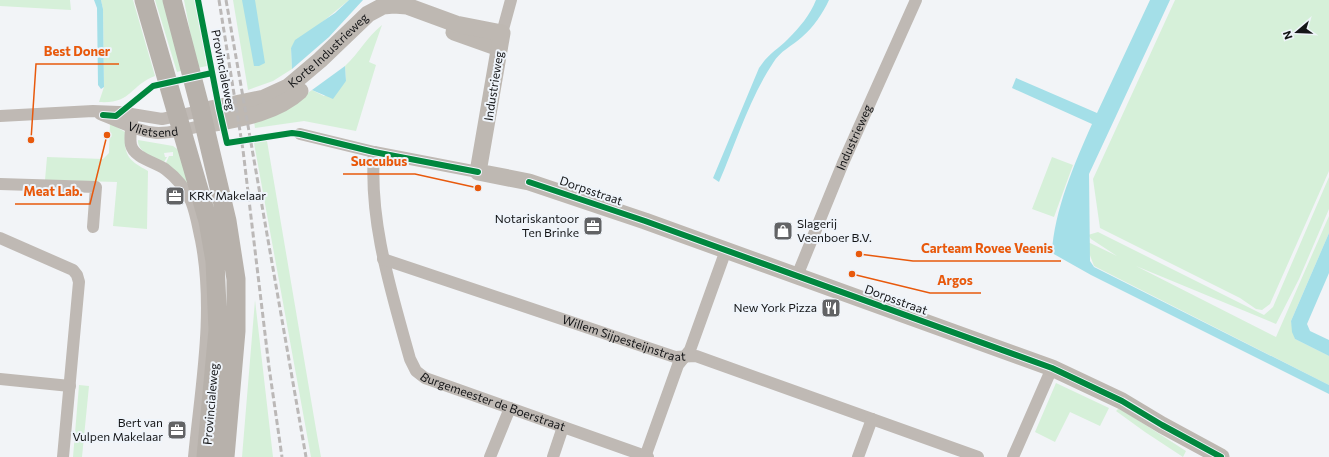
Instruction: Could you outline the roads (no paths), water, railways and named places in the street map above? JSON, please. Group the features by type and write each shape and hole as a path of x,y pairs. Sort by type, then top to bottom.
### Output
{"main road":[{"name":"Provincialeweg","path":"144,0 208,221 217,282 218,330 206,457"},
{"name":"Provincialeweg","path":"172,0 227,221 236,279 236,331 225,457"}],"street":[{"name":"Industrieweg","path":"478,172 501,41 511,0"},
{"name":"Industrieweg","path":"797,276 843,163 916,0"},
{"name":"Korte Industrieweg","path":"202,118 264,98 283,90 320,60 368,14 383,6 407,6 501,41"},
{"name":"Vlietsend","path":"0,116 93,111 162,119 180,123"},
{"name":"Vlietsend","path":"93,111 132,128 155,134 180,123 202,118"},
{"name":"Provincialeweg","path":"133,115 131,146 137,154 164,168 186,189 194,211 202,248 207,292 206,346 194,457"},
{"name":"Dorpsstraat","path":"300,134 374,152 529,182 726,250 1052,368 1122,401 1221,457"},
{"name":"Burgemeester de Boerstraat","path":"374,152 373,185 375,219 383,259 410,358 416,371 425,378 646,457"},
{"path":"0,184 96,187 93,227"},
{"path":"0,238 73,270 77,275 79,282 63,457"},
{"path":"646,457 678,365 690,350 726,250"},
{"name":"Willem Sijpesteijnstraat","path":"383,259 668,354 685,357 696,356 978,457"},
{"path":"1015,456 1052,368"},
{"path":"0,379 70,386"},
{"path":"490,457 510,408"},
{"path":"858,457 872,419"},
{"path":"553,457 564,427"}],"water":[{"path":"94,0 101,0 103,9 104,87 101,89 98,85 97,8"},
{"path":"242,0 255,0 265,63 259,66 254,66"},
{"path":"349,0 363,0 329,37 292,69 291,48 295,40 335,13"},
{"path":"816,0 829,0 814,25 802,37 779,55 764,77 750,106 719,182 713,178 759,68 766,59 801,25 811,11"},
{"path":"1150,0 1170,0 1089,174 1090,261 1094,267 1329,385 1329,394 1091,275 1052,253 1057,220 1066,187 1092,124 1012,88 1016,78 1097,113"},
{"path":"345,66 346,81 333,99 312,90"},
{"path":"1329,233 1329,273 1307,324 1310,331 1329,340 1329,356 1295,339 1292,332 1291,321"}],"railway":[{"path":"219,0 243,150 269,367 282,457"},
{"path":"226,0 306,457"}],"place":[{"name":"Meat Lab.","path":"107,135"},
{"name":"Best Doner","path":"31,140"},
{"name":"Succubus","path":"478,188"},
{"name":"KRK Makelaar","path":"175,196"},
{"name":"Notariskantoor Ten Brinke","path":"593,226"},
{"name":"Slagerij Veenboer B.V.","path":"783,231"},
{"name":"Carteam Rovee Veenis","path":"859,254"},
{"name":"Argos","path":"852,274"},
{"name":"New York Pizza","path":"831,308"},
{"name":"Bert van Vulpen Makelaar","path":"177,430"}]}
